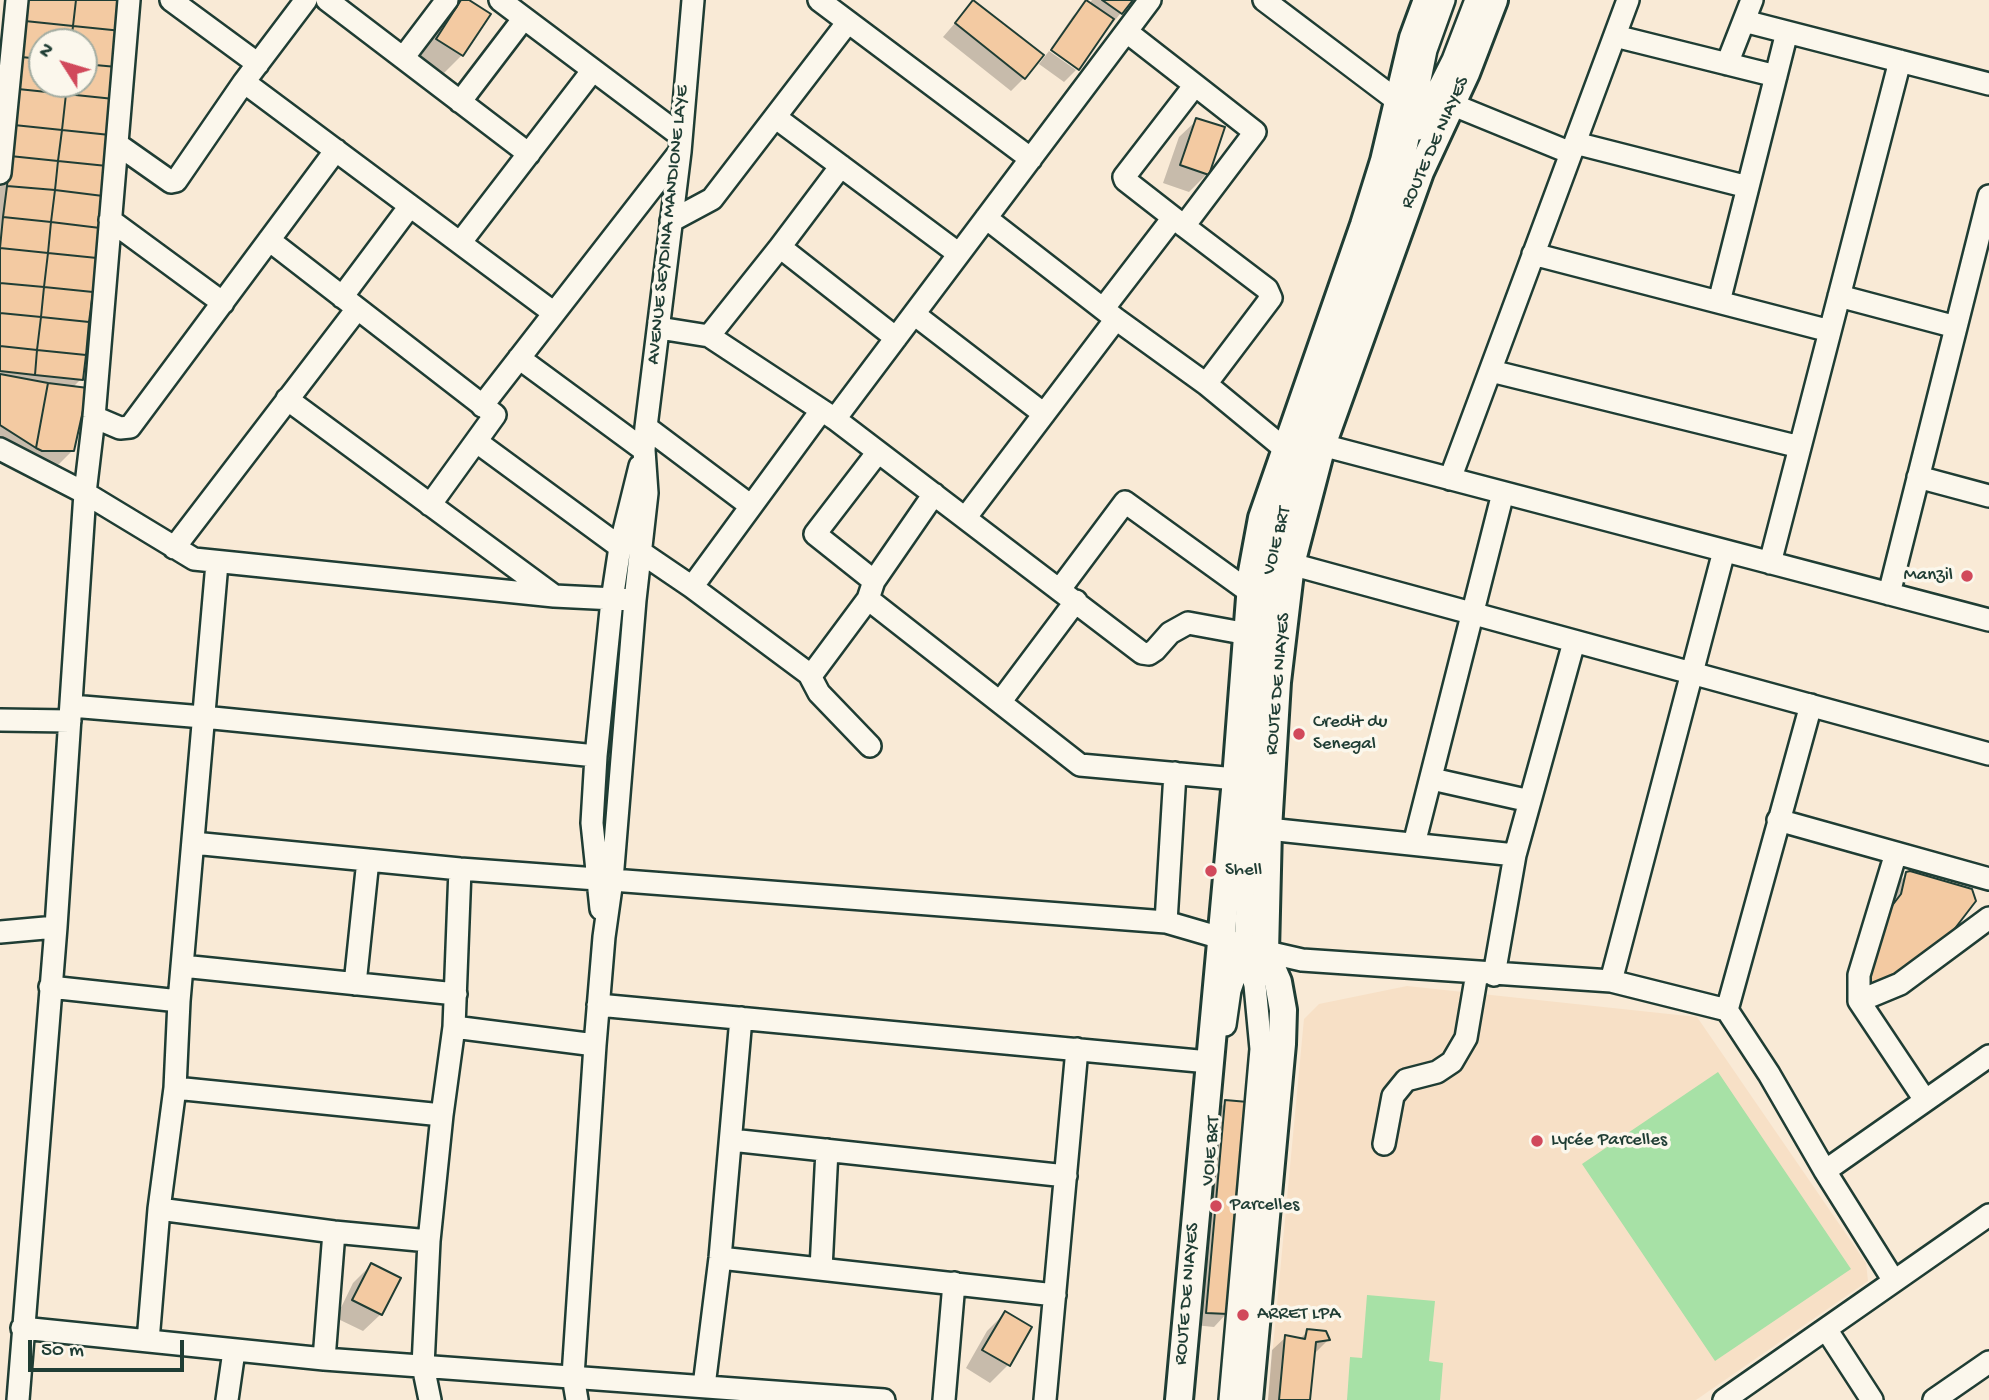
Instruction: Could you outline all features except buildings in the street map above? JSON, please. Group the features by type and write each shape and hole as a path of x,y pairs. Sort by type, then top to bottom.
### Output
{"main road":[{"name":"ROUTE DE NIAYES","path":"1249,1400 1283,1010 1278,982 1244,946 1236,779 1252,572 1262,518 1364,225 1399,102 1413,38 1427,0"},
{"name":"ROUTE DE NIAYES","path":"1179,1400 1209,1062 1244,946 1268,829 1277,682 1291,565 1322,445 1420,172 1466,73 1494,0"}],"street":[{"path":"0,173 17,0"},
{"path":"18,1400 56,927 85,493 94,417 129,0"},
{"path":"171,0 258,64"},
{"path":"117,144 171,182 176,181 244,82 306,0"},
{"path":"327,0 529,154"},
{"path":"403,58 447,0"},
{"path":"482,406 680,144 593,70 500,0"},
{"name":"AVENUE SEYDINA MANDIONE LAYE","path":"644,450 680,144 693,0"},
{"path":"692,587 751,506 896,338 1150,0"},
{"path":"1264,0 1399,102"},
{"name":"VOIE BRT","path":"1190,1400 1222,1044 1230,990 1244,946 1259,658 1269,569 1283,512 1311,425 1405,153 1426,50 1444,0"},
{"name":"VOIE BRT","path":"1405,153 1453,60 1476,0"},
{"path":"1450,479 1628,0"},
{"path":"1727,64 1752,0"},
{"path":"822,1 1031,159"},
{"path":"460,102 524,18"},
{"path":"1744,21 1989,84"},
{"path":"671,221 712,200 848,22"},
{"path":"965,517 1044,414 1109,314 1178,222 1255,132 1126,32"},
{"path":"1719,302 1787,32"},
{"path":"1615,36 1776,76"},
{"path":"1770,563 1900,61"},
{"path":"460,243 593,70"},
{"path":"244,82 554,313"},
{"path":"1195,85 1124,177 1178,222 1267,289 1271,298 1206,384"},
{"path":"1451,104 1573,148 1748,187"},
{"path":"775,117 959,254"},
{"path":"94,417 120,428 130,427 336,150"},
{"path":"709,336 841,166"},
{"path":"1889,594 1956,327 1985,230 1989,196"},
{"path":"174,548 287,399 410,206"},
{"path":"986,218 1109,314 1206,384 1286,450"},
{"path":"110,220 223,303"},
{"path":"269,240 495,417 430,505"},
{"path":"780,247 896,338"},
{"path":"1534,254 1830,331"},
{"path":"1839,296 1956,327"},
{"path":"914,314 1044,414"},
{"path":"659,328 709,336 828,415 1142,653 1149,654 1170,633 1188,623 1248,634"},
{"path":"519,358 644,450 647,493 605,880 604,937 573,1376 577,1400"},
{"path":"1491,371 1800,447"},
{"path":"287,399 554,596"},
{"path":"646,428 751,506"},
{"path":"477,442 620,547"},
{"path":"1322,445 1989,620"},
{"path":"0,449 85,493 194,559 554,596 635,600"},
{"path":"605,880 592,823 596,756 620,547 644,450"},
{"path":"878,452 815,534 871,590 1080,765 1236,779"},
{"path":"1918,477 1989,496"},
{"path":"1414,844 1503,493"},
{"path":"809,674 813,673 871,590 934,494"},
{"path":"1001,701 1125,502 1251,593"},
{"path":"1611,981 1724,551"},
{"path":"642,553 809,674 819,693 870,746"},
{"path":"148,1341 159,1209 175,1088 179,1002 217,563"},
{"path":"1291,565 1989,754"},
{"path":"1384,1144 1393,1096 1406,1080 1437,1072 1452,1062 1466,1038 1574,642"},
{"path":"1727,1010 1777,820 1811,705"},
{"path":"0,720 70,713 203,716 596,756"},
{"path":"1166,922 1175,773"},
{"path":"1432,779 1530,801"},
{"path":"1777,820 1989,879"},
{"path":"1268,829 1515,855"},
{"path":"193,844 460,869 1166,922 1244,946 1302,960 1611,981 1727,1010 1769,1074 1825,1171 1894,1281"},
{"path":"1896,853 1859,975 1859,1001 1924,1100"},
{"path":"355,984 368,860"},
{"path":"430,1400 423,1366 429,1241 454,1027 460,869"},
{"path":"1859,1001 1900,984 1989,918"},
{"path":"0,932 56,927"},
{"name":"VOIE BRT","path":"1230,1400 1261,1049 1255,985 1244,946"},
{"path":"183,966 456,994"},
{"path":"50,987 179,1002"},
{"path":"598,1005 1209,1062"},
{"path":"704,1386 720,1258 741,1018"},
{"path":"454,1027 595,1045"},
{"path":"1045,1400 1077,1049"},
{"path":"1825,1171 1989,1056"},
{"path":"175,1088 442,1115"},
{"path":"731,1140 1066,1176"},
{"path":"821,1269 827,1150"},
{"path":"159,1209 334,1232 429,1241"},
{"path":"1724,1400 1989,1214"},
{"path":"324,1359 334,1232"},
{"path":"720,1258 1055,1294"},
{"path":"944,1400 954,1283"},
{"path":"22,1328 324,1359 704,1386 784,1396 884,1400"},
{"path":"1826,1329 1872,1400"},
{"path":"227,1400 234,1351"},
{"path":"1934,1400 1989,1362"}],"shaded area":[{"name":"Lycée Parcelles","path":"1407,986 1697,1017 1866,1263 1868,1281 1696,1400 1268,1400 1304,1019 1319,1004"}],"green space":[{"path":"1718,1072 1851,1269 1715,1361 1582,1164"},
{"path":"1367,1295 1435,1301 1429,1361 1443,1363 1440,1400 1347,1400 1350,1357 1362,1358"}],"place":[{"name":"Manzil","path":"1967,576"},
{"name":"Credit du Senegal","path":"1299,734"},
{"name":"Shell","path":"1211,871"},
{"name":"Lycée Parcelles","path":"1537,1141"},
{"name":"Parcelles","path":"1216,1206"},
{"name":"ARRET LPA","path":"1243,1315"}]}
